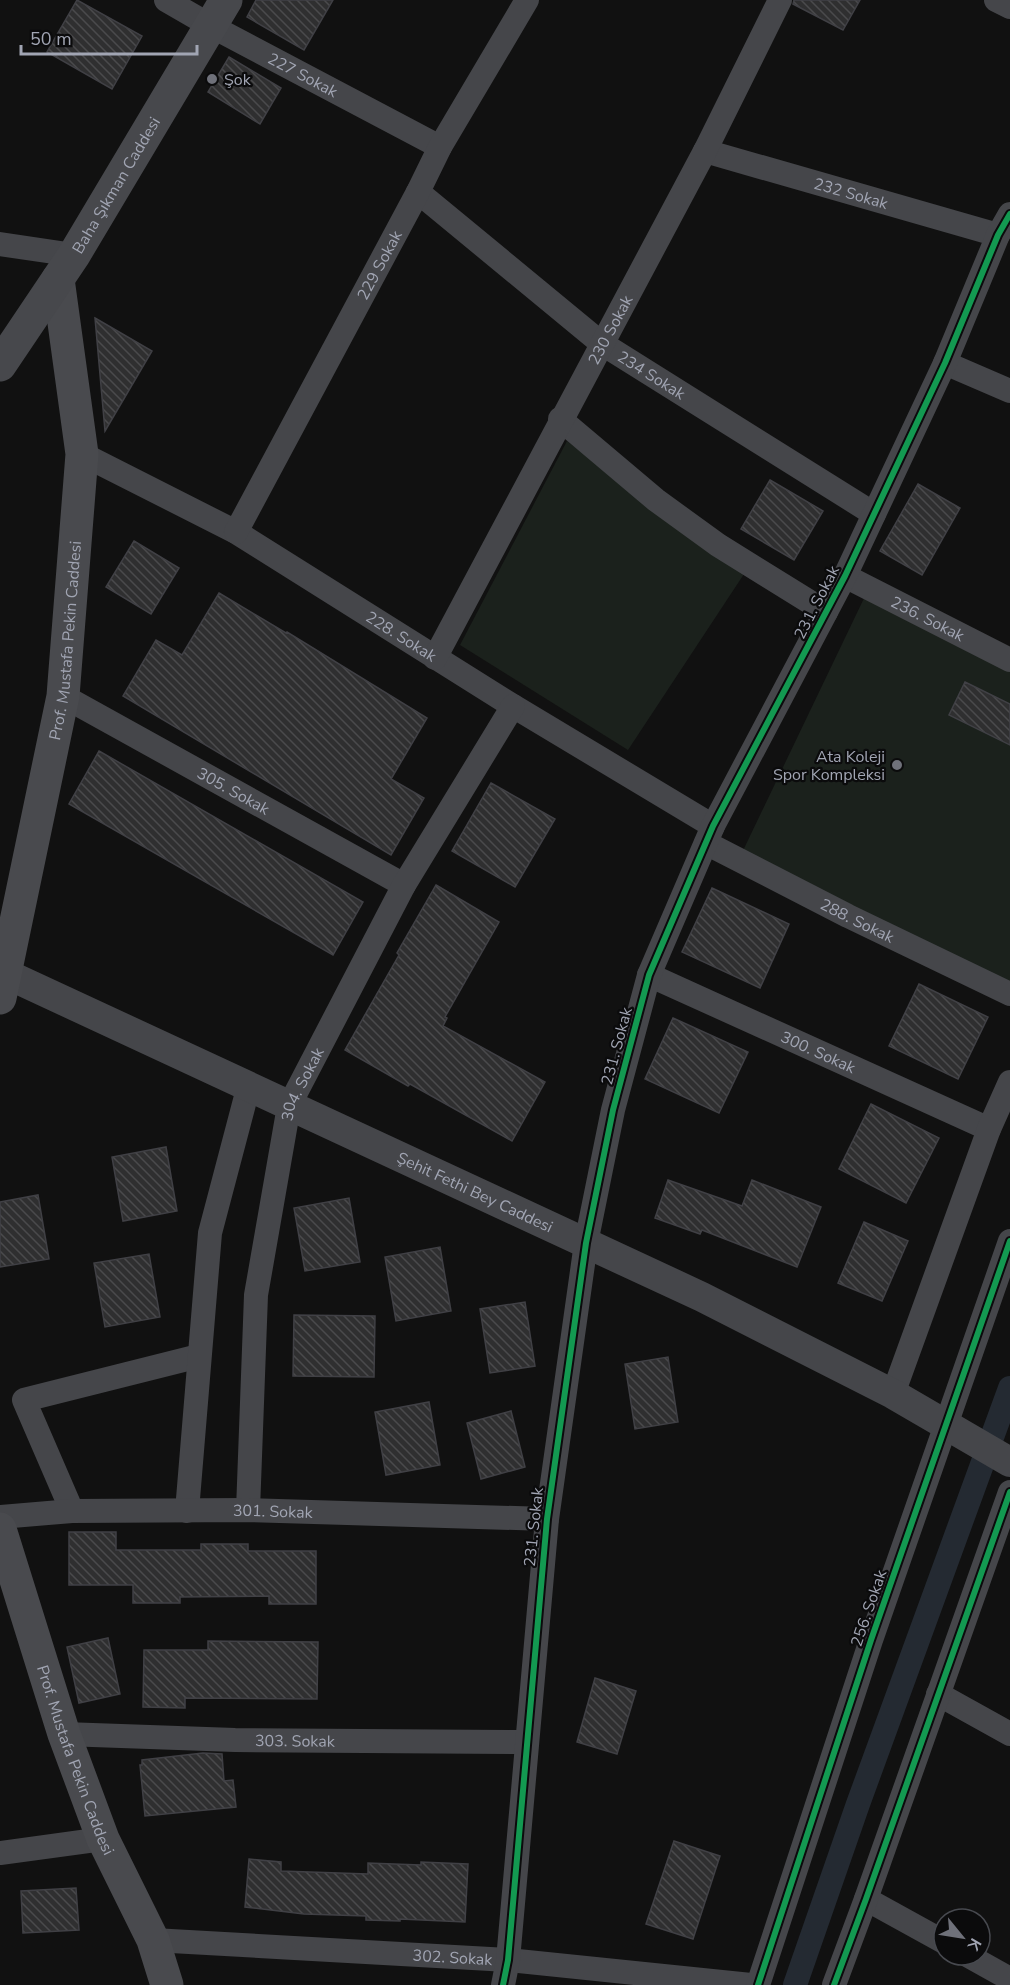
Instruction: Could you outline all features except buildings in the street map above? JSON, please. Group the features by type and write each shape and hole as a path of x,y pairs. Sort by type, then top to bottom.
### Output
{"main road":[{"name":"Baha Şıkman Caddesi","path":"0,365 66,267 218,13"},
{"name":"Prof. Mustafa Pekin Caddesi","path":"2,981 63,696 82,454 66,267"},
{"name":"Prof. Mustafa Pekin Caddesi","path":"0,1528 64,1734 103,1839 153,1940 167,1985"}],"street":[{"name":"227 Sokak","path":"166,0 218,13 440,147"},
{"name":"229 Sokak","path":"236,532 440,147 527,0"},
{"name":"230 Sokak","path":"435,658 560,419 705,151 780,0"},
{"path":"996,0 1010,7"},
{"name":"232 Sokak","path":"705,151 998,235"},
{"name":"234 Sokak","path":"418,192 601,343 874,514"},
{"name":"231. Sokak","path":"503,1985 508,1960 547,1519 586,1244 613,1110 649,975 710,835 845,576 945,363 998,235 1010,214"},
{"path":"0,244 66,267"},
{"path":"945,363 1010,391"},
{"path":"560,419 656,500 718,545 826,612"},
{"name":"228. Sokak","path":"82,454 236,532 513,706 710,835"},
{"name":"236. Sokak","path":"845,576 1010,660"},
{"name":"305. Sokak","path":"63,696 404,885"},
{"name":"304. Sokak","path":"248,1510 256,1294 289,1106 404,885 513,706"},
{"name":"288. Sokak","path":"710,835 848,916 1010,994"},
{"name":"300. Sokak","path":"649,975 988,1130"},
{"name":"Şehit Fethi Bey Caddesi","path":"2,981 249,1085 289,1106 702,1297 893,1394 1010,1462"},
{"path":"893,1394 988,1130 1010,1082"},
{"path":"187,1511 210,1233 249,1085"},
{"name":"256. Sokak","path":"758,1985 871,1640 1010,1241"},
{"path":"72,1511 24,1400 199,1356"},
{"path":"834,1985 867,1899 1010,1492"},
{"name":"301. Sokak","path":"0,1516 72,1511 248,1510 547,1519"},
{"path":"938,1694 1010,1734"},
{"name":"303. Sokak","path":"64,1734 235,1740 526,1742"},
{"path":"0,1853 103,1839"},
{"path":"867,1899 932,1935"},
{"name":"302. Sokak","path":"153,1940 508,1960 752,1985"},
{"path":"988,1967 1010,1979"}],"shaded area":[{"path":"567,441 744,574 628,750 460,645"},
{"name":"Ata Koleji Spor Kompleksi","path":"867,592 1010,671 1010,985 739,859"}],"waterway":[{"path":"795,1985 858,1804 1010,1388"}],"cycle path":[{"path":"503,1985 508,1960 547,1519 586,1243 613,1110 649,975 713,826 845,576 945,363 998,235 1010,214"},
{"path":"758,1985 871,1640 1010,1241"},
{"path":"834,1985 1010,1492"}],"place":[{"name":"Şok","path":"212,79"},
{"name":"Ata Koleji Spor Kompleksi","path":"897,765"}]}
